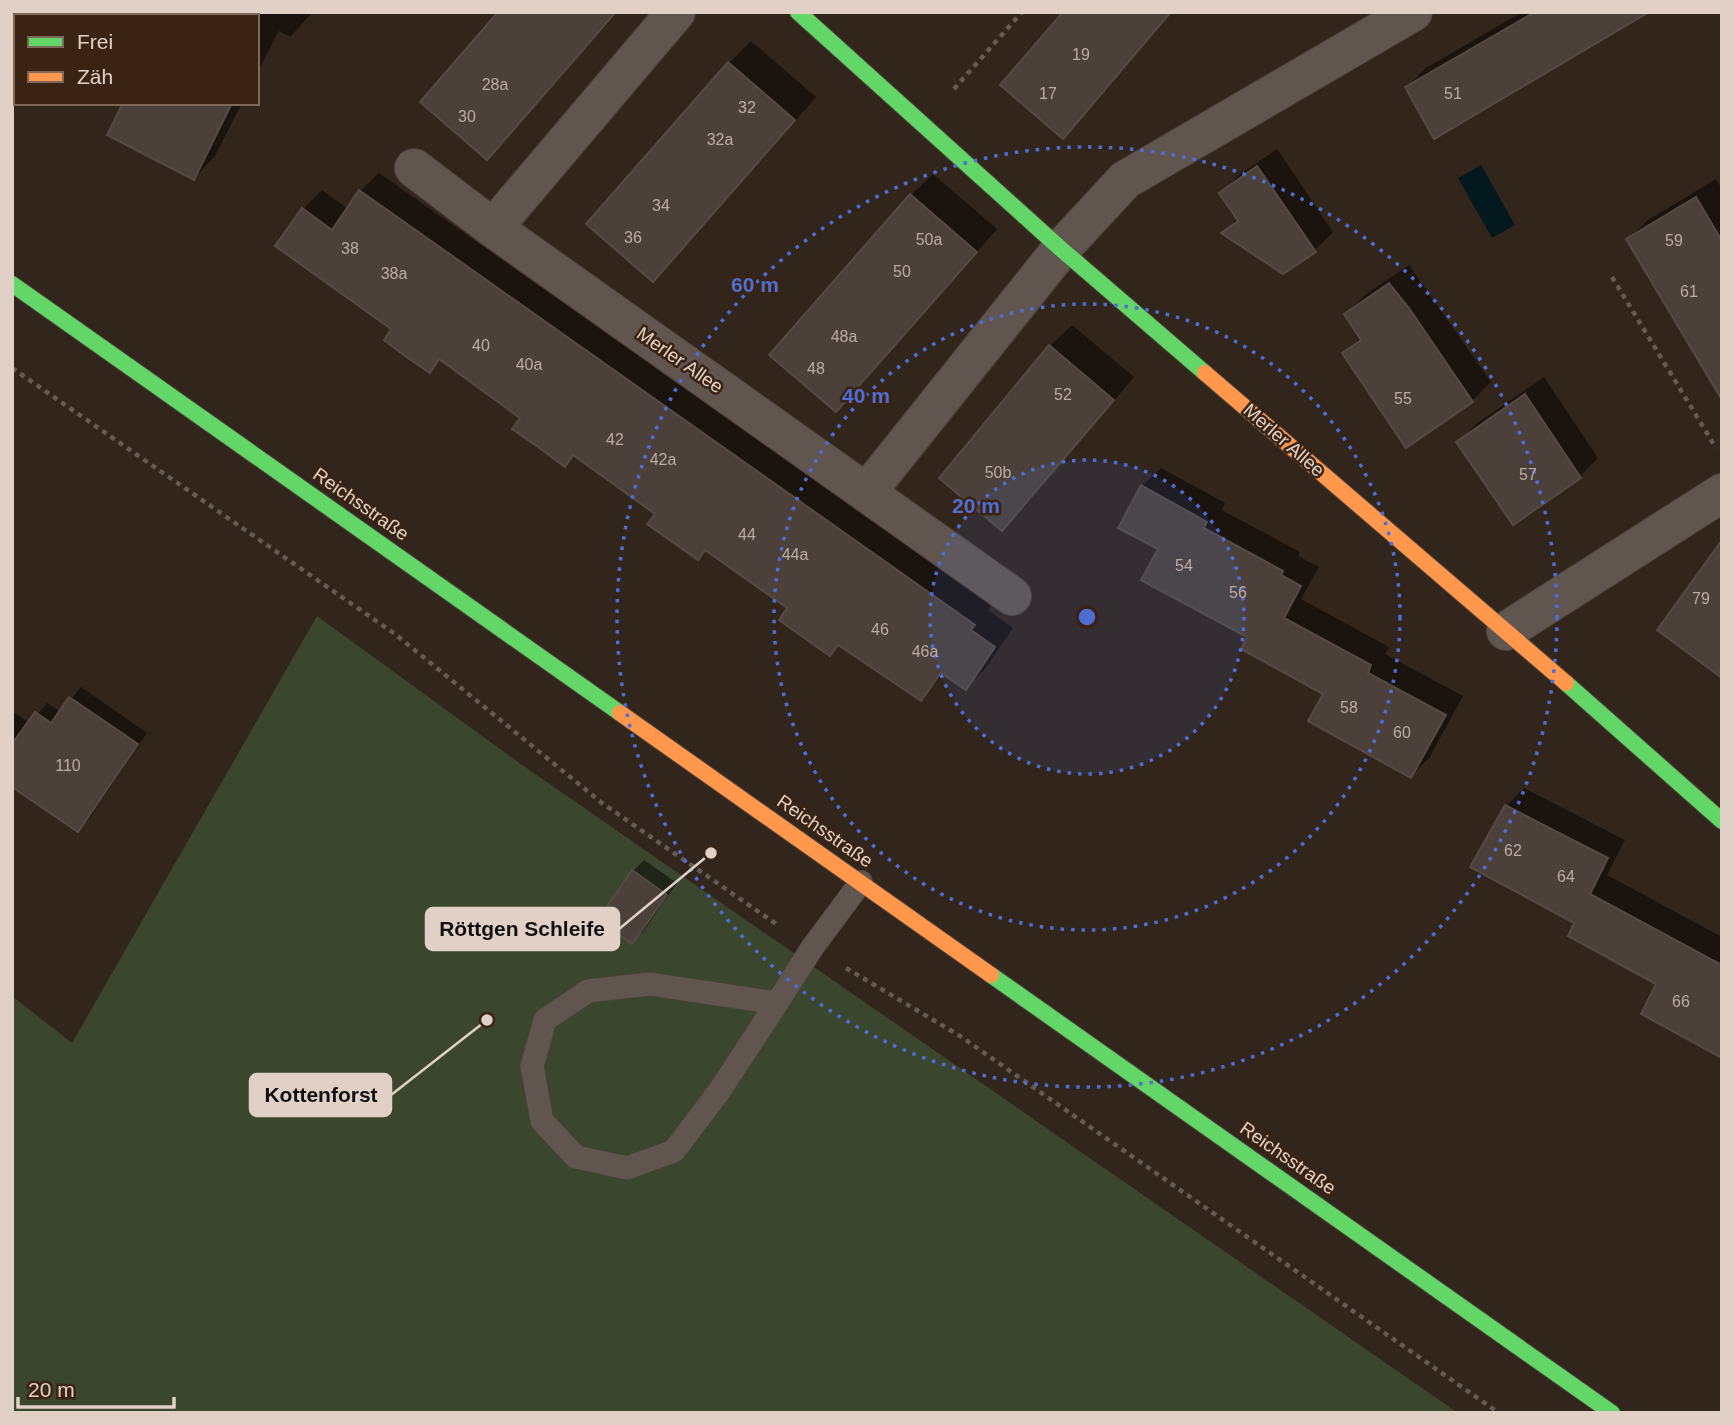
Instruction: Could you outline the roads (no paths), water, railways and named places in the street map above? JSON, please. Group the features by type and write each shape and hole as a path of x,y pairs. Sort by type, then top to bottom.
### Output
{"main road":[{"name":"Merler Allee","path":"798,12 1061,249 1506,631 1722,821"},
{"name":"Reichsstraße","path":"12,284 1612,1413"}],"street":[{"path":"493,228 676,12"},
{"path":"867,492 1061,249 1125,180 1413,12"},
{"name":"Merler Allee","path":"414,168 493,228 1012,596"},
{"path":"1506,631 1722,493"}],"lane":[{"path":"777,1003 650,984 588,990 545,1020 532,1066 542,1121 576,1157 627,1168 674,1151 720,1090 777,1003 812,948 861,882"}],"water":[{"path":"1481,165 1515,225 1492,238 1458,178"}],"place":[{"name":"Röttgen Schleife","path":"711,853"},
{"name":"Kottenforst","path":"487,1020"}]}
